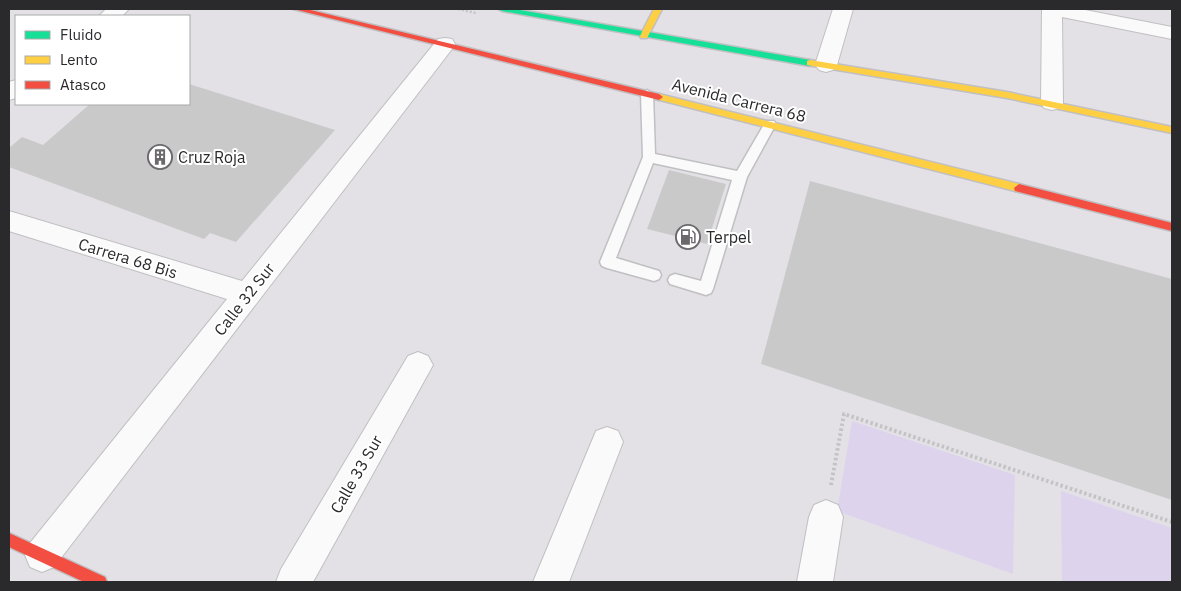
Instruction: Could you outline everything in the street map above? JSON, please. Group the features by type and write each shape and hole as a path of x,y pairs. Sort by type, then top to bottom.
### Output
{"main road":[{"name":"Avenida Carrera 68","path":"297,9 770,124 1172,227"},
{"path":"502,9 644,36 934,82 1052,103 1172,130"},
{"path":"644,36 658,9"},
{"path":"9,540 100,582"}],"street":[{"path":"826,65 843,9"},
{"path":"1052,103 1052,9 1172,33"},
{"name":"Calle 32 Sur","path":"42,555 445,44"},
{"name":"Carrera 68 Bis","path":"9,221 248,294"},
{"name":"Calle 33 Sur","path":"294,582 418,365"},
{"path":"551,582 607,442"},
{"path":"815,582 826,517"}],"lane":[{"path":"647,94 649,157 608,262 654,275"},
{"path":"676,280 706,289 740,177 770,124"},
{"path":"649,157 740,177"}],"path":[{"path":"826,517 844,414 1172,522"}],"shaded area":[{"path":"852,421 1015,475 1013,574 837,511"},
{"path":"1061,491 1172,528 1172,582 1062,582"}],"building":[{"name":"Cruz Roja","path":"190,84 335,130 236,242 210,233 204,239 9,167 9,148 22,137 43,145 89,105 190,105"},
{"name":"Terpel","path":"669,170 726,184 707,244 647,229"},
{"path":"810,181 1172,279 1172,500 761,364"}],"traffic: fast":[{"path":"502,9 810,63"}],"traffic: slow":[{"path":"644,36 658,9"},
{"path":"810,63 1007,95 1172,130"},
{"path":"659,97 1019,188"}],"traffic: jam":[{"path":"297,9 659,97"},
{"path":"1019,188 1172,227"},
{"path":"9,540 100,582"}],"place":[{"name":"Cruz Roja","path":"160,157"},
{"name":"Terpel","path":"688,237"}]}
